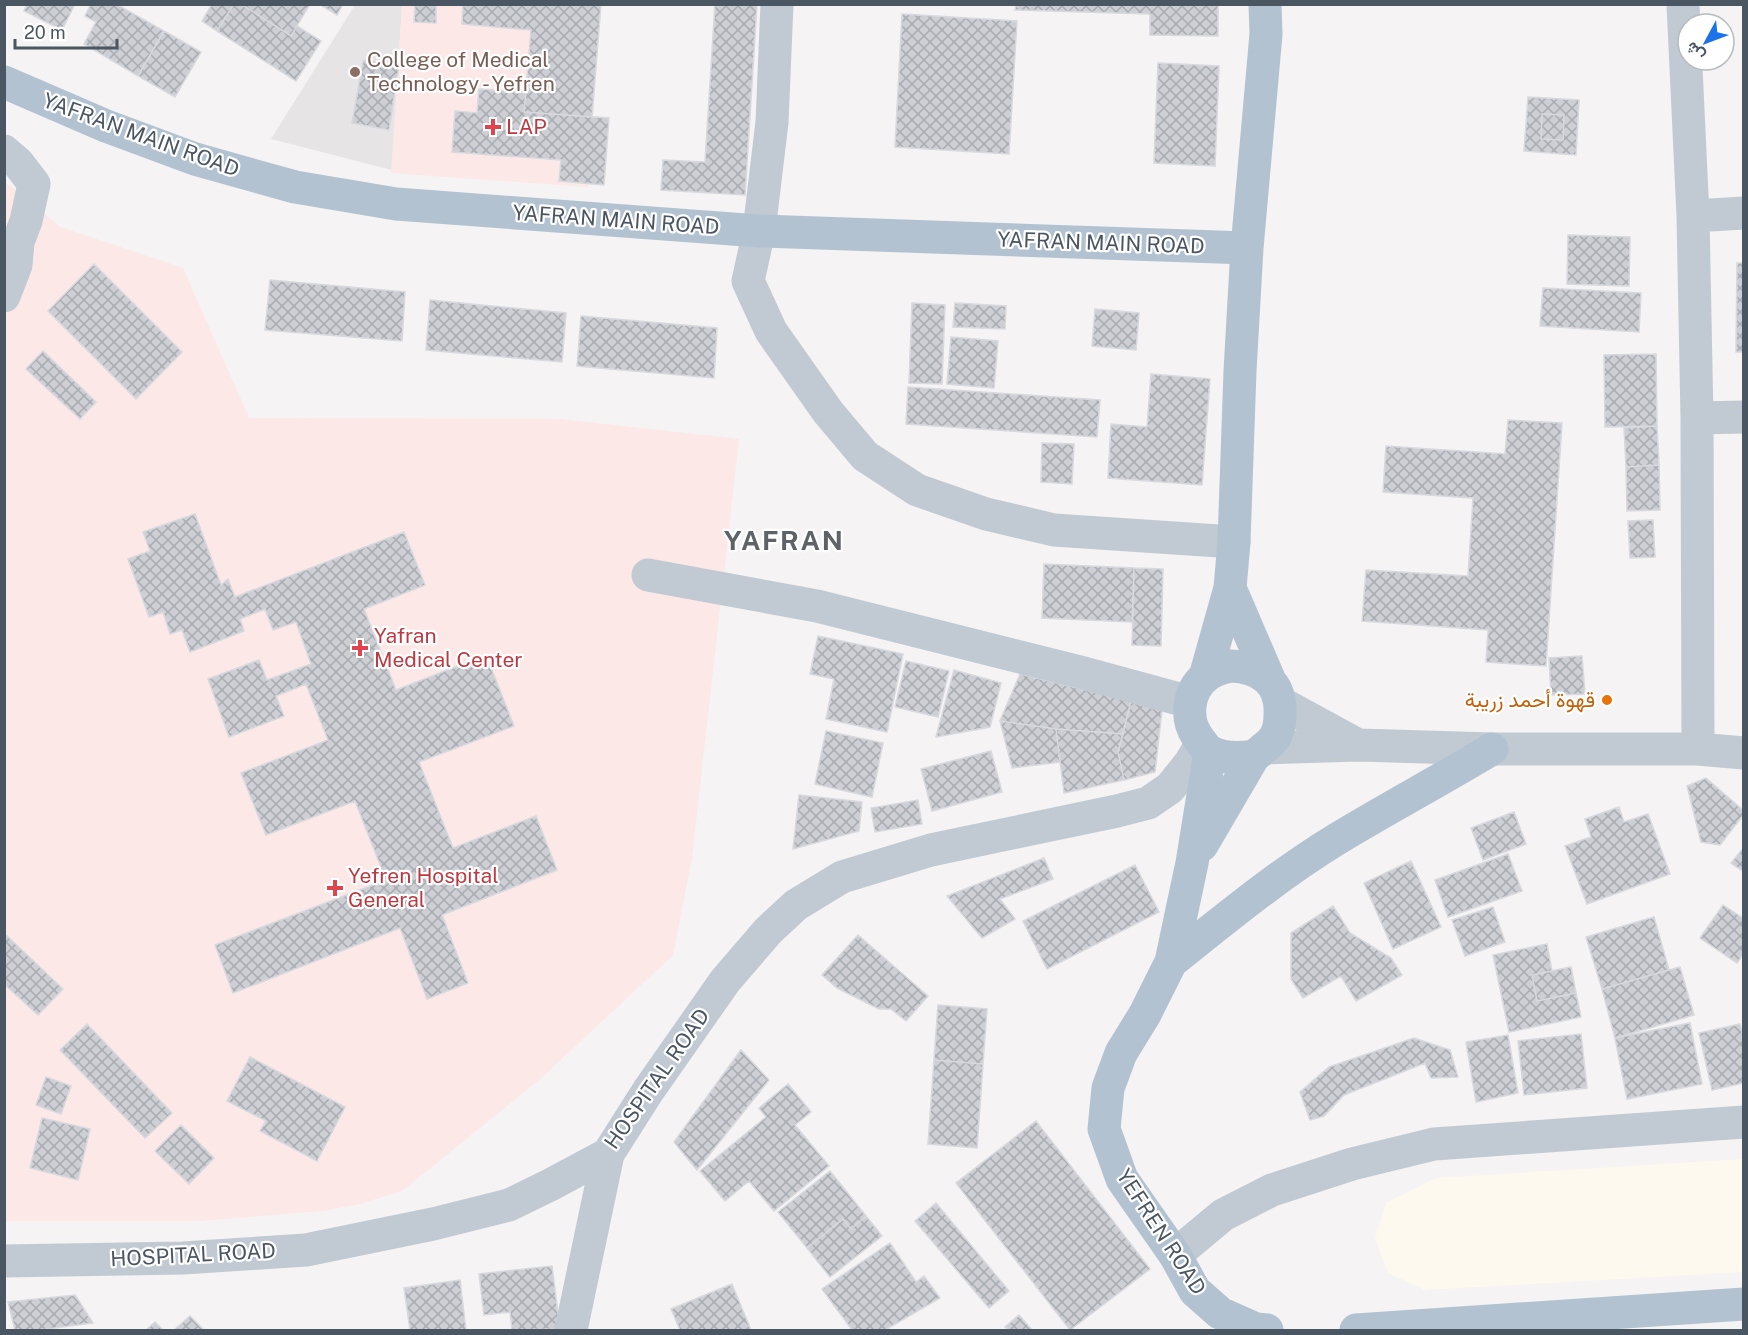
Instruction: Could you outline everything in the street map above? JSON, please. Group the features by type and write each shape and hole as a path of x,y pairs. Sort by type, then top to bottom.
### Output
{"main road":[{"path":"1259,752 1227,757 1206,748 1194,731 1190,717 1230,588 1247,248 1269,14"},
{"name":"YAFRAN MAIN ROAD","path":"4,82 106,126 195,159 295,188 396,204 759,231 1247,248"},
{"path":"1192,862 1259,752 1275,737 1280,725 1276,692 1230,588"},
{"path":"1198,689 1218,669 1246,666 1259,672 1276,692"},
{"name":"YEFREN ROAD","path":"1206,748 1192,862 1172,962 1145,1014 1120,1053 1108,1088 1104,1129 1122,1179 1175,1255 1195,1291 1220,1312 1256,1329 1267,1330"},
{"path":"1172,962 1265,887 1328,845 1492,749"},
{"path":"1356,1330 1743,1304"}],"street":[{"path":"777,4 772,122 759,231 748,281 771,332 828,412 865,456 917,490 986,514 1054,530 1234,542"},
{"path":"1683,4 1693,216 1697,418 1698,749"},
{"path":"4,151 18,163 34,184 26,221 18,242 16,265 4,296"},
{"path":"1693,216 1743,213"},
{"path":"1697,418 1743,417"},
{"path":"648,575 817,606 1068,669 1198,689"},
{"path":"1276,692 1358,745"},
{"path":"1259,752 1358,745 1492,749 1698,749 1743,753"},
{"name":"HOSPITAL ROAD","path":"4,1261 183,1258 306,1250 433,1224 509,1205 608,1154 648,1091 725,981 768,931 796,905 842,877 931,850 1148,803 1170,788 1190,763 1206,748"},
{"path":"1175,1255 1222,1215 1272,1190 1352,1164 1434,1144 1743,1122"},
{"path":"571,1330 608,1154"},
{"path":"1195,1291 1211,1330"}],"shaded area":[{"name":"College of Medical Technology - Yefren","path":"355,5 402,5 392,170 271,139"},
{"name":"LAP","path":"402,5 599,5 588,187 391,173"},
{"name":"Yafran Medical Center","path":"4,181 60,227 183,268 249,418 560,419 739,439 692,857 673,955 539,1080 402,1191 360,1204 323,1211 200,1221 5,1221"},
{"path":"1743,1159 1743,1272 1425,1290 1388,1273 1375,1238 1386,1203 1436,1178"}],"building":[{"path":"27,4 75,4 62,30 24,11"},
{"path":"91,4 116,4 164,31 138,76 84,44 96,22 85,16"},
{"path":"212,4 234,4 217,31 202,21"},
{"path":"234,4 241,4 291,36 297,26 321,41 296,81 217,31"},
{"path":"241,4 310,4 291,36"},
{"path":"319,4 343,4 337,15"},
{"path":"415,4 436,4 436,23 414,22"},
{"path":"463,4 601,4 592,117 524,112 531,30 462,24"},
{"path":"715,4 757,4 745,195 661,190 663,160 705,162"},
{"path":"1016,4 1218,4 1218,36 1150,35 1150,14 1015,10"},
{"path":"902,14 1017,21 1009,154 895,147"},
{"path":"164,31 201,52 175,97 138,76"},
{"path":"363,60 399,66 389,130 352,123"},
{"path":"1158,63 1219,66 1215,166 1154,163"},
{"path":"479,89 526,92 524,112 609,118 604,185 559,181 561,160 452,152 455,111 477,113"},
{"path":"1528,97 1579,100 1576,155 1524,151","holes":["1542,114 1564,115 1563,140 1541,139"]},
{"path":"1542,114 1564,115 1563,140 1541,139"},
{"path":"1568,235 1630,237 1629,286 1567,284"},
{"path":"1737,263 1744,263 1744,352 1736,352"},
{"path":"94,264 182,352 136,399 48,311"},
{"path":"270,280 405,292 402,341 265,330"},
{"path":"1543,288 1641,293 1639,332 1540,326"},
{"path":"430,300 566,313 562,362 426,350"},
{"path":"912,303 945,305 942,384 909,383"},
{"path":"955,303 1006,306 1005,329 953,327"},
{"path":"1095,309 1139,313 1136,350 1092,346"},
{"path":"581,316 717,328 714,378 577,366"},
{"path":"951,337 998,341 994,388 947,384"},
{"path":"43,351 96,402 80,419 26,369"},
{"path":"1656,354 1657,426 1605,427 1604,355"},
{"path":"1151,374 1210,379 1202,485 1108,478 1111,424 1147,427"},
{"path":"908,387 1100,400 1097,437 906,424"},
{"path":"1508,420 1562,423 1546,666 1486,662 1488,630 1362,621 1366,570 1468,576 1473,498 1383,492 1386,446 1505,454"},
{"path":"1657,426 1659,465 1626,467 1624,428"},
{"path":"1042,443 1074,444 1072,484 1041,482"},
{"path":"1659,465 1660,510 1627,511 1626,467"},
{"path":"195,514 221,585 228,579 235,597 404,532 425,585 364,609 396,690 486,655 514,726 419,762 453,848 536,816 557,870 442,915 468,983 427,999 400,928 233,993 215,945 386,880 355,801 266,835 241,773 328,740 306,684 276,696 284,716 229,737 208,679 259,660 267,680 311,664 296,622 273,630 265,609 240,619 244,631 190,652 182,630 170,634 163,612 149,617 128,559 150,551 143,532"},
{"path":"1653,520 1655,557 1630,558 1628,521"},
{"path":"1044,564 1134,568 1132,622 1042,618"},
{"path":"1134,568 1163,569 1161,646 1132,645"},
{"path":"818,636 903,654 887,732 826,719 834,679 810,674"},
{"path":"1582,656 1585,694 1551,695 1549,658"},
{"path":"906,661 949,671 938,717 895,707"},
{"path":"954,670 1001,683 990,727 936,737"},
{"path":"1020,674 1131,701 1123,734 1056,729 1000,721"},
{"path":"1131,701 1162,711 1155,772 1124,780 1118,752"},
{"path":"1000,721 1056,729 1060,762 1012,768"},
{"path":"1056,729 1123,734 1118,752 1124,780 1064,793"},
{"path":"826,731 883,743 872,797 815,784"},
{"path":"991,751 1002,792 932,811 921,769"},
{"path":"1706,778 1744,811 1720,845 1701,842 1687,786"},
{"path":"799,795 862,802 859,831 793,849"},
{"path":"918,800 922,824 875,832 871,808"},
{"path":"1619,807 1624,822 1648,814 1670,874 1587,904 1565,846 1591,837 1585,819"},
{"path":"1514,812 1526,844 1483,860 1471,828"},
{"path":"1744,847 1744,872 1731,863"},
{"path":"1508,854 1522,891 1448,917 1435,880"},
{"path":"1044,858 1053,879 1000,899 1015,919 982,938 947,896"},
{"path":"1411,861 1441,927 1393,949 1364,883"},
{"path":"1135,865 1159,912 1047,969 1023,921"},
{"path":"1723,905 1744,919 1744,953 1737,963 1700,938"},
{"path":"1333,906 1350,933 1391,958 1402,975 1356,1001 1341,976 1303,998 1291,979 1291,933"},
{"path":"1493,907 1505,942 1465,956 1452,920"},
{"path":"1654,917 1669,970 1602,989 1586,937"},
{"path":"4,933 63,989 38,1015 4,984"},
{"path":"858,935 928,996 906,1021 891,1009 879,1009 837,988 822,975"},
{"path":"1547,944 1552,971 1532,975 1537,1001 1576,993 1581,1017 1509,1032 1493,955"},
{"path":"1571,967 1576,993 1537,1001 1532,975"},
{"path":"1680,967 1694,1015 1615,1038 1602,989"},
{"path":"938,1005 987,1009 983,1064 934,1060"},
{"path":"1690,1023 1702,1084 1627,1099 1615,1038"},
{"path":"87,1024 172,1113 145,1138 60,1050"},
{"path":"1740,1024 1744,1043 1744,1083 1712,1090 1699,1033"},
{"path":"1581,1034 1587,1088 1524,1095 1518,1041"},
{"path":"1508,1035 1518,1093 1476,1102 1466,1042"},
{"path":"1414,1038 1450,1050 1458,1077 1431,1078 1425,1063 1344,1095 1324,1116 1310,1120 1300,1092 1329,1067"},
{"path":"741,1050 769,1080 697,1170 674,1142"},
{"path":"250,1057 345,1107 317,1161 260,1131 266,1121 227,1101"},
{"path":"934,1060 983,1064 977,1148 928,1144"},
{"path":"46,1077 71,1086 61,1114 36,1105"},
{"path":"788,1084 811,1112 795,1125 829,1166 774,1211 749,1181 725,1201 700,1171 766,1117 759,1108"},
{"path":"42,1118 90,1129 78,1180 30,1168"},
{"path":"1036,1121 1150,1269 1070,1330 956,1183"},
{"path":"181,1125 214,1158 189,1184 155,1151"},
{"path":"830,1171 866,1216 851,1229 843,1219 807,1248 778,1212"},
{"path":"936,1203 1009,1291 989,1308 915,1221"},
{"path":"866,1216 882,1236 830,1277 807,1248 843,1219 851,1229"},
{"path":"890,1243 916,1282 924,1276 940,1298 885,1330 852,1330 822,1289"},
{"path":"552,1266 560,1329 512,1330 510,1312 484,1315 479,1274"},
{"path":"460,1280 466,1330 410,1330 404,1288"},
{"path":"732,1284 751,1330 680,1330 671,1309"},
{"path":"75,1295 93,1323 40,1330 15,1330 8,1302"},
{"path":"1019,1315 1032,1330 1009,1330 1005,1327"},
{"path":"190,1316 204,1330 174,1330"},
{"path":"155,1322 163,1330 146,1330"}],"place":[{"name":"College of Medical Technology - Yefren","path":"355,72"},
{"name":"LAP","path":"493,127"},
{"name":"Yafran Medical Center","path":"360,648"},
{"name":"قهوة أحمد زريبة","path":"1607,700"},
{"name":"Yefren Hospital General","path":"335,888"}],"district":[{"name":"YAFRAN","path":"784,541"}]}
